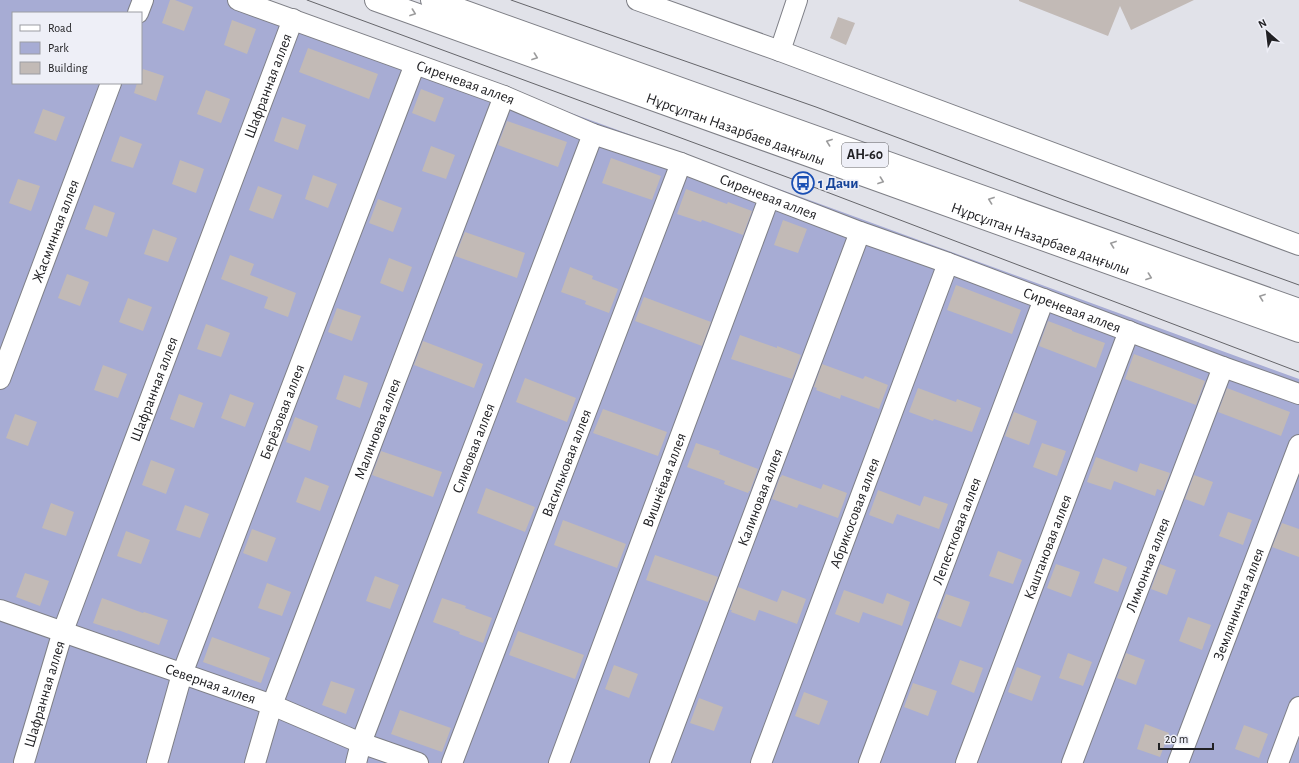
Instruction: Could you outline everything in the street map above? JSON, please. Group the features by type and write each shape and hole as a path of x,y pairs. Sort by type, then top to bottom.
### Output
{"main road":[{"name":"Нұрсұлтан Назарбаев даңғылы","path":"376,0 1299,331"},
{"name":"Нұрсұлтан Назарбаев даңғылы","path":"432,0 1299,310"}],"street":[{"path":"138,12 143,0"},
{"name":"Сиреневая аллея","path":"238,0 504,96 593,134 681,163 769,198 1299,394"},
{"path":"638,0 1299,245"},
{"path":"780,52 797,0"},
{"name":"Шафранная аллея","path":"24,762 63,631 293,19"},
{"name":"Берёзовая аллея","path":"157,763 182,674 415,64"},
{"name":"Жасминная аллея","path":"0,379 111,84"},
{"name":"Малиновая аллея","path":"255,763 272,705 504,96"},
{"name":"Сливовая аллея","path":"356,763 362,743 593,134"},
{"name":"Васильковая аллея","path":"452,763 681,163"},
{"name":"Вишнёвая аллея","path":"560,763 769,198"},
{"name":"Калиновая аллея","path":"660,763 860,232"},
{"name":"Абрикосовая аллея","path":"761,763 948,263"},
{"name":"Лепестковая аллея","path":"869,763 1044,299"},
{"name":"Каштановая аллея","path":"966,763 1129,331"},
{"name":"Лимонная аллея","path":"1072,763 1223,367"},
{"name":"Земляничная аллея","path":"1178,763 1299,445"},
{"name":"Северная аллея","path":"0,610 272,705 362,743 418,763"},
{"path":"1278,763 1299,707"}],"green space":[{"path":"0,0 262,0 1299,379 1299,763 0,763"}],"building":[{"path":"170,0 175,0 193,7 184,31 162,23"},
{"path":"1019,0 1194,0 1131,30 1120,6 1108,36"},
{"path":"838,17 855,23 846,45 830,38"},
{"path":"232,20 256,29 247,54 224,45"},
{"path":"308,48 378,74 369,99 299,72"},
{"path":"143,69 164,76 156,101 134,93 137,84 142,84"},
{"path":"421,89 444,98 435,122 412,113"},
{"path":"206,90 230,99 221,123 197,114"},
{"path":"43,109 65,117 56,141 34,133"},
{"path":"282,117 306,125 298,150 274,141"},
{"path":"507,121 567,142 558,167 498,145"},
{"path":"120,136 142,144 133,168 111,161"},
{"path":"431,146 455,155 446,179 422,171"},
{"path":"611,158 661,176 652,200 602,183"},
{"path":"180,160 204,169 196,193 172,184"},
{"path":"313,175 337,184 328,208 305,199"},
{"path":"18,179 40,186 31,211 9,203"},
{"path":"258,186 282,195 273,219 249,210"},
{"path":"686,189 727,204 728,202 752,211 743,235 702,220 701,222 677,214"},
{"path":"378,199 402,208 393,232 369,223"},
{"path":"94,205 115,213 107,237 85,229"},
{"path":"783,220 807,229 798,253 774,245"},
{"path":"153,229 177,238 168,262 144,254"},
{"path":"465,232 525,253 517,278 455,256"},
{"path":"230,255 254,264 250,275 296,293 288,317 264,308 268,297 221,279"},
{"path":"389,258 412,267 403,292 380,283"},
{"path":"570,267 593,276 592,279 618,289 609,313 585,304 586,301 561,292"},
{"path":"67,274 89,282 80,306 58,298"},
{"path":"956,285 1021,310 1012,334 947,310"},
{"path":"644,297 711,322 702,346 635,321"},
{"path":"128,298 152,307 143,331 119,322"},
{"path":"337,308 361,316 352,341 328,332"},
{"path":"1048,321 1105,343 1096,368 1039,346"},
{"path":"206,324 230,333 221,357 197,349"},
{"path":"740,335 801,355 792,379 731,359"},
{"path":"423,341 483,364 474,388 414,365"},
{"path":"1134,354 1205,381 1196,405 1125,379"},
{"path":"822,364 863,379 865,376 888,385 879,409 841,395 840,399 816,390 817,388 814,387"},
{"path":"103,365 127,374 118,398 94,390"},
{"path":"344,375 368,383 360,408 336,399"},
{"path":"525,378 576,398 567,422 516,402"},
{"path":"918,388 956,402 957,399 981,408 972,432 934,419 933,421 909,412"},
{"path":"1227,388 1290,412 1281,436 1218,412"},
{"path":"179,394 203,403 194,428 170,419"},
{"path":"230,394 254,403 245,427 221,418"},
{"path":"603,409 667,432 658,456 593,433"},
{"path":"1014,412 1037,421 1029,445 1005,436"},
{"path":"15,414 37,422 28,446 6,438"},
{"path":"295,417 318,426 310,451 286,442"},
{"path":"696,443 720,451 719,454 758,469 750,491 748,493 724,484 725,481 687,467"},
{"path":"1042,443 1066,451 1057,476 1033,467"},
{"path":"381,451 442,472 433,497 372,475"},
{"path":"1096,457 1137,472 1140,463 1170,473 1163,491 1157,489 1155,496 1114,481 1111,490 1087,482"},
{"path":"151,460 175,469 166,494 142,485"},
{"path":"782,475 821,489 823,484 847,493 838,518 799,504 797,508 772,499"},
{"path":"1194,475 1213,482 1204,506 1185,499"},
{"path":"305,477 329,486 320,511 296,502"},
{"path":"486,488 535,507 525,532 477,513"},
{"path":"878,490 920,506 924,496 948,504 939,529 897,514 893,524 869,515"},
{"path":"51,503 74,512 66,536 42,528"},
{"path":"185,505 209,514 200,538 176,530"},
{"path":"1228,512 1252,520 1243,545 1219,536"},
{"path":"563,520 626,544 617,568 554,545"},
{"path":"1282,523 1299,529 1299,557 1272,547"},
{"path":"252,529 276,538 267,562 243,553"},
{"path":"126,531 150,540 141,564 117,556"},
{"path":"998,551 1022,560 1013,584 989,576"},
{"path":"655,555 718,577 708,602 646,580"},
{"path":"1103,558 1127,567 1118,592 1094,583"},
{"path":"1056,564 1080,572 1071,597 1047,588"},
{"path":"1160,564 1176,570 1167,595 1151,589"},
{"path":"25,573 49,581 40,606 16,597"},
{"path":"375,576 399,585 390,609 366,601"},
{"path":"267,583 291,592 282,616 258,608"},
{"path":"738,587 777,602 782,590 806,599 797,624 759,610 755,621 731,612 732,610 730,610"},
{"path":"844,590 883,604 887,593 910,602 902,626 863,612 859,623 835,614"},
{"path":"946,594 970,602 961,627 937,618"},
{"path":"102,598 143,613 144,612 168,620 159,645 118,630 117,631 93,623"},
{"path":"442,598 466,606 465,608 492,618 483,643 459,634 460,632 433,622"},
{"path":"1188,617 1211,625 1202,650 1179,641"},
{"path":"518,631 584,655 575,679 509,655"},
{"path":"212,637 270,658 261,683 203,662"},
{"path":"1068,653 1092,662 1083,686 1059,678"},
{"path":"1126,653 1145,660 1136,685 1117,678"},
{"path":"960,660 983,668 974,693 951,684"},
{"path":"614,665 638,674 629,698 605,689"},
{"path":"1017,667 1041,676 1032,701 1008,692"},
{"path":"331,681 355,689 346,714 322,705"},
{"path":"913,683 937,691 928,716 904,707"},
{"path":"804,692 828,701 819,725 795,716"},
{"path":"699,698 723,707 714,731 690,723"},
{"path":"400,710 451,728 442,752 391,734"},
{"path":"1145,724 1169,733 1160,757 1137,749"},
{"path":"1244,725 1268,734 1259,758 1235,749"}],"tram line":[{"path":"307,0 803,183 1299,372"},
{"path":"511,0 816,107 1064,200 1299,285"}],"place":[{"name":"1 Дачи","path":"803,183"}]}
